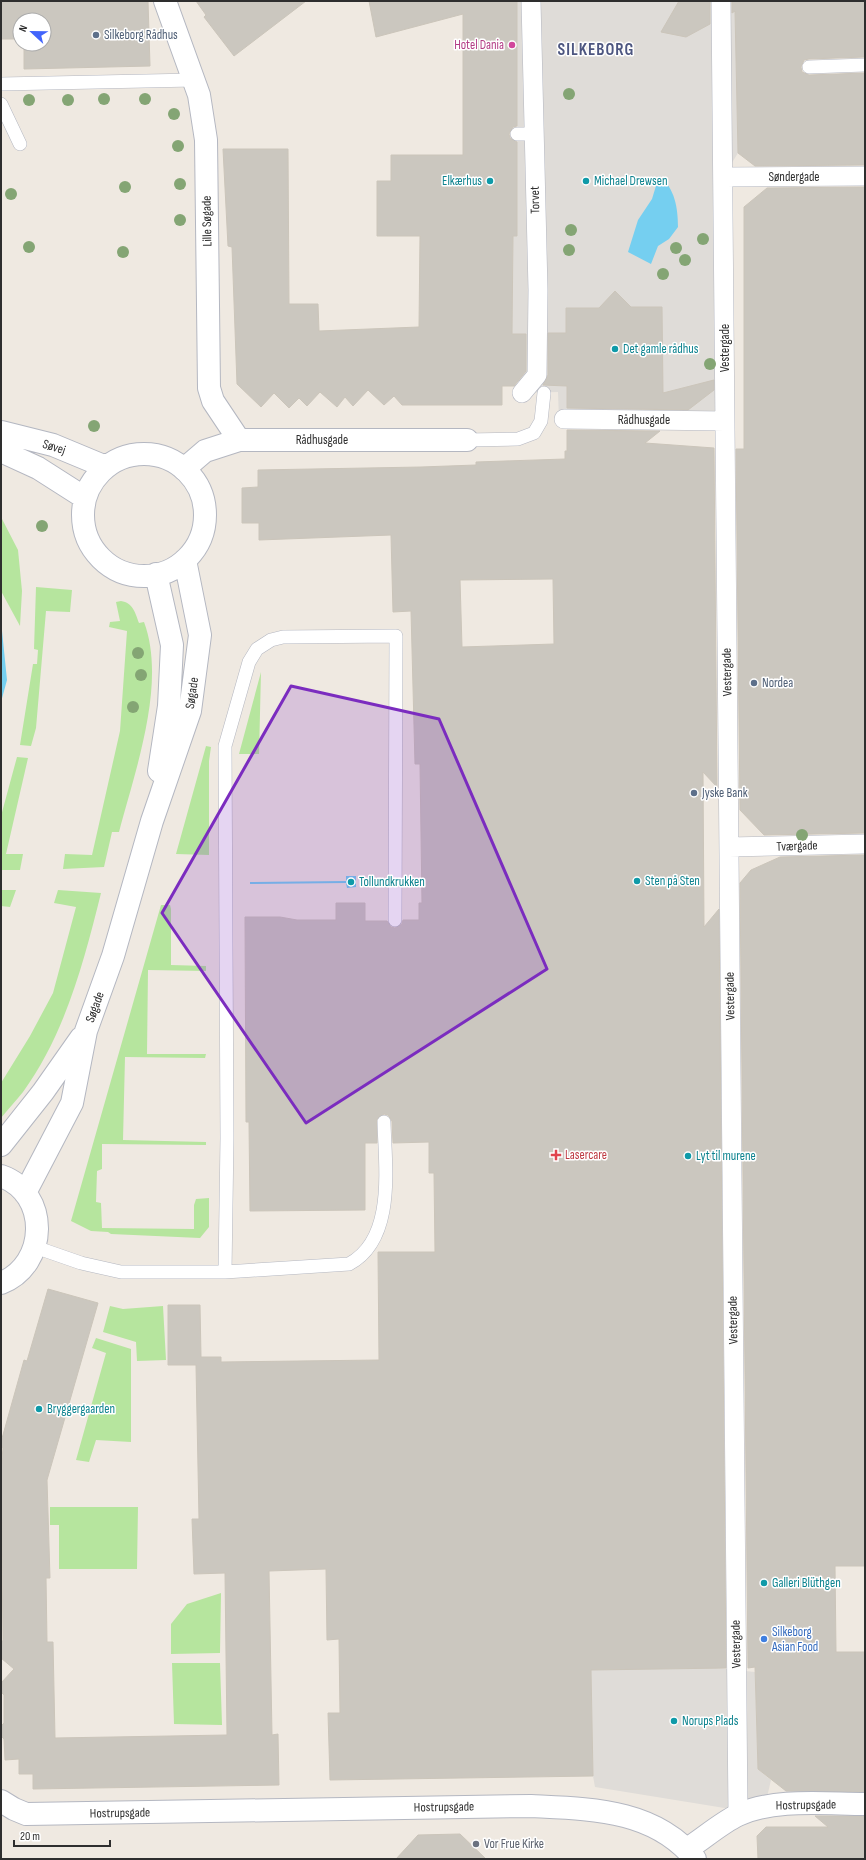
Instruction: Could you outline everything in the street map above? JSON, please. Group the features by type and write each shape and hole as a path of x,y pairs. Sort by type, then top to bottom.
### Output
{"street":[{"name":"Lille Søgade","path":"165,1 199,95 207,153 209,388 213,401 239,440"},
{"name":"Torvet","path":"522,393 537,375 538,290 525,134 532,1"},
{"path":"722,1 723,177"},
{"name":"Søndergade","path":"723,177 865,176"},
{"name":"Vestergade","path":"723,177 738,1815"},
{"name":"Rådhusgade","path":"564,419 725,420"},
{"name":"Søvej","path":"1,432 53,445 106,466"},
{"name":"Rådhusgade","path":"184,469 205,451 239,440 467,440"},
{"name":"Søvej","path":"1,451 38,468 85,498"},
{"path":"143,454 166,457 184,469 197,487 202,497 205,514 202,531 196,547 185,560 171,569 156,574 143,576 118,570 95,552 85,530 83,514 85,498 90,486 106,466 130,455 143,454"},
{"name":"Søgade","path":"26,1193 72,1103 86,1031 113,956 152,821 190,711 200,635 185,560"},
{"name":"Søgade","path":"152,821 169,706 172,646 156,574"},
{"name":"Tværgade","path":"729,847 865,844"},
{"name":"Søgade","path":"1,1145 43,1092 86,1031"},
{"path":"1,1176 16,1184 26,1193 37,1217 38,1237 35,1247 25,1266 4,1282 1,1302"},
{"path":"1,1801 26,1814"},
{"name":"Hostrupsgade","path":"1,1815 516,1806 592,1809 618,1813 642,1821 666,1833 691,1854 738,1815 777,1804 865,1804"}],"lane":[{"path":"809,66 865,65"},
{"path":"1,84 194,80"},
{"path":"1,104 20,144"},
{"path":"467,440 518,439 534,433 541,421 544,393"},
{"path":"225,1272 227,1138 225,746 250,662 257,648 271,640 284,636 396,636 395,920"},
{"path":"35,1247 81,1263 121,1272 225,1272 349,1264 359,1259 373,1240 379,1226 386,1197 384,1122"}],"highlighted area":[{"path":"291,686 439,719 547,969 306,1123 162,913"}],"green space":[{"path":"1,517 18,550 22,591 20,626 1,591"},
{"path":"36,587 72,590 70,612 46,611 36,728 31,746 20,745 33,664 37,664 38,650 34,649"},
{"path":"121,601 131,606 139,623 144,622 150,646 152,672 150,699 140,755 119,832 112,832 104,867 63,869 65,854 92,855 120,731 127,631 109,627 110,622 120,621 116,602"},
{"path":"261,672 259,754 239,754"},
{"path":"206,746 211,747 209,761 209,855 176,854"},
{"path":"17,757 28,758 6,854 23,854 20,870 1,870 1,816"},
{"path":"1,890 16,890 10,907 1,906"},
{"path":"58,890 101,893 88,945 62,1022 38,1070 23,1092 1,1118 1,1083 30,1036 53,993 76,907 54,903"},
{"path":"161,905 170,905 171,909 171,965 206,966 206,971 148,970 147,1054 206,1054 205,1058 125,1057 123,1140 206,1142 206,1145 102,1144 102,1169 97,1171 96,1202 101,1203 102,1228 194,1229 194,1205 196,1199 209,1198 209,1227 200,1238 111,1234 108,1232 91,1231 71,1221"},
{"path":"110,1306 123,1309 163,1306 166,1360 137,1361 136,1342 103,1332"},
{"path":"96,1338 131,1349 131,1442 96,1440 89,1462 76,1460 106,1353 92,1348"},
{"path":"50,1507 138,1507 137,1569 59,1569 59,1525 50,1525"},
{"path":"221,1593 220,1653 171,1654 171,1624 187,1604"},
{"path":"172,1663 220,1663 222,1725 174,1724"}],"shaded area":[{"path":"517,1 735,1 738,153 723,177 725,421 559,420 558,392 519,393 519,334 512,334 513,236 517,236"},
{"name":"Norups Plads","path":"716,1668 755,1672 758,1769 771,1780 764,1810 743,1811 595,1787 593,1776 591,1670"}],"water":[{"path":"659,176 669,186 672,192 676,206 678,227 669,239 658,246 651,264 628,252 638,220 652,199"},
{"path":"1,621 7,680 1,702"},
{"path":"346,876 356,876 356,887 347,888 346,883 250,884 250,882 346,881"}],"building":[{"name":"Silkeborg Rådhus","path":"1,1 148,1 150,66 24,69 24,52 52,52 52,12 12,12 12,39 1,39"},
{"path":"196,1 306,1 234,56 204,17 206,15"},
{"path":"369,1 517,1 517,126 513,127 509,134 510,138 517,142 517,236 513,236 512,334 526,334 526,371 514,386 502,386 502,405 402,405 394,396 384,405 368,390 353,406 345,397 337,407 320,392 307,406 299,398 289,408 274,393 261,407 237,384 232,247 228,246 223,149 288,149 289,304 318,304 319,331 419,327 420,236 377,236 377,181 391,181 391,155 463,155 463,14 376,37"},
{"path":"679,1 710,1 710,24 686,37 661,32"},
{"path":"732,1 865,1 865,57 809,59 804,60 801,67 802,72 809,75 865,73 865,165 755,166 738,153 735,11 732,13"},
{"path":"865,187 865,833 764,835 740,810 736,449 744,449 744,207 767,188"},
{"name":"Det gamle rådhus","path":"615,291 631,307 662,307 663,393 714,380 714,390 688,410 567,408 567,386 543,385 548,375 548,333 566,333 566,308 599,308"},
{"path":"567,430 660,431 645,443 714,448 717,787 703,772 704,927 719,909 726,1668 591,1670 593,1776 330,1780 328,1713 340,1713 339,1639 327,1640 326,1569 269,1571 272,1735 278,1734 279,1785 33,1789 33,1774 19,1774 19,1759 5,1760 4,1739 1,1736 1,1726 4,1723 4,1695 1,1692 1,1683 14,1669 1,1658 1,1641 3,1641 1,1469 3,1448 1,1447 1,1442 24,1360 27,1361 48,1289 98,1303 47,1480 50,1578 46,1578 47,1642 53,1642 55,1738 227,1735 225,1573 194,1574 192,1519 199,1519 196,1365 168,1365 168,1305 200,1305 201,1357 221,1357 221,1362 379,1360 378,1252 435,1252 434,1173 429,1173 429,1142 393,1143 392,1121 388,1115 384,1114 377,1119 377,1143 365,1143 365,1210 250,1211 249,1122 246,1122 245,917 280,917 297,920 336,920 336,903 365,903 365,921 387,921 391,927 395,928 402,924 403,920 419,920 419,903 422,903 420,764 415,764 411,611 393,612 391,535 259,540 259,523 242,523 242,488 258,487 258,470 476,465 476,462 565,459 565,451 567,451","holes":["553,579 554,644 462,647 460,580"]},
{"path":"865,855 865,1566 835,1566 836,1652 865,1652 865,1792 786,1791 758,1769 755,1667 748,1668 740,883 751,870 780,857"},
{"path":"815,1816 865,1816 865,1859 758,1859 757,1836 766,1827 828,1827"},
{"path":"460,1834 486,1859 396,1859 418,1835"}],"place":[{"name":"Silkeborg Rådhus","path":"96,35"},
{"name":"Hotel Dania","path":"512,45"},
{"name":"Elkærhus","path":"490,181"},
{"name":"Michael Drewsen","path":"586,181"},
{"name":"Det gamle rådhus","path":"615,349"},
{"name":"Nordea","path":"754,683"},
{"name":"Jyske Bank","path":"694,793"},
{"name":"Sten på Sten","path":"637,881"},
{"name":"Tollundkrukken","path":"351,882"},
{"name":"Lasercare","path":"556,1155"},
{"name":"Lyt til murene","path":"688,1156"},
{"name":"Bryggergaarden","path":"39,1409"},
{"name":"Galleri Blüthgen","path":"764,1583"},
{"name":"Silkeborg Asian Food","path":"764,1639"},
{"name":"Norups Plads","path":"674,1721"},
{"name":"Vor Frue Kirke","path":"476,1844"}],"district":[{"name":"SILKEBORG","path":"596,50"}]}
